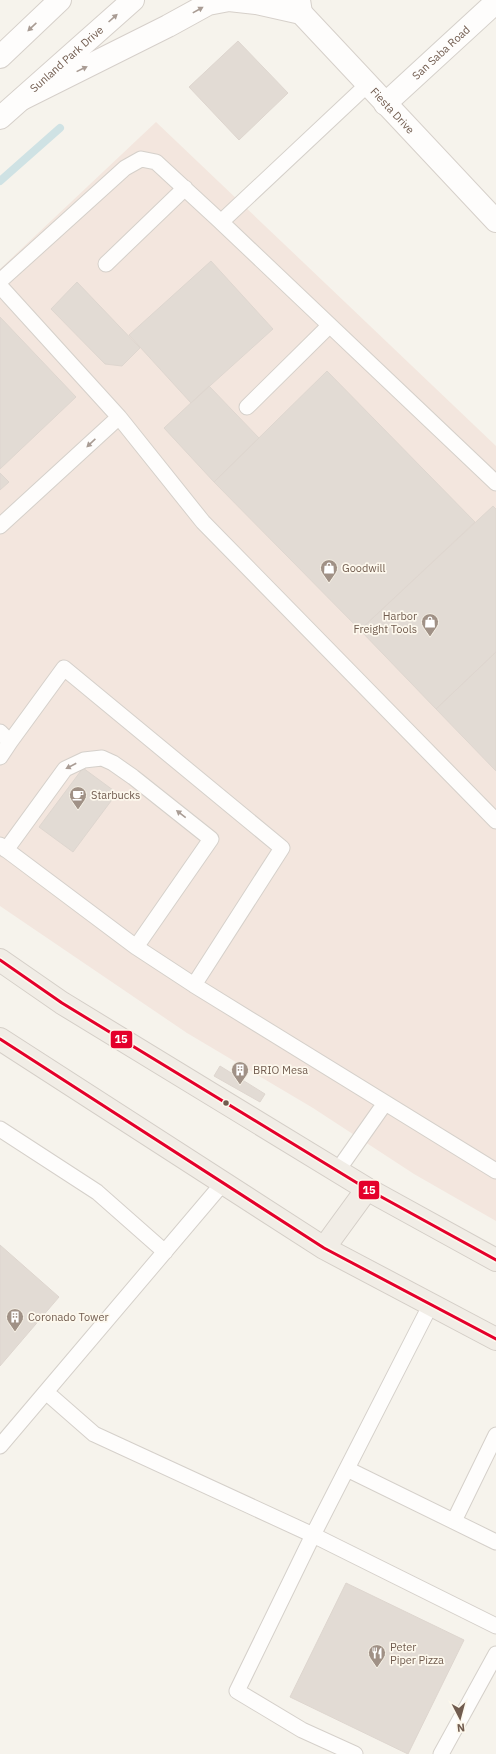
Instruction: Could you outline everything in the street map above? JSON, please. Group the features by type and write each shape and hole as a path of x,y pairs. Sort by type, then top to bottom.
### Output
{"main road":[{"path":"0,57 60,0"},
{"name":"Sunland Park Drive","path":"0,118 133,0"},
{"path":"22,99 168,26 208,4 229,0 256,3 297,4"},
{"name":"San Saba Road","path":"385,104 496,2"},
{"name":"Fiesta Drive","path":"297,4 367,85 496,221"},
{"path":"0,960 62,1004 338,1170 367,1189 496,1260"},
{"path":"0,1039 324,1248 496,1339"},
{"path":"324,1248 367,1189"}],"lane":[{"path":"221,222 367,85"},
{"path":"0,281 125,168 141,159 156,162 496,483"},
{"path":"106,264 185,188"},
{"path":"0,286 119,416 203,522 496,820"},
{"path":"247,407 329,326"},
{"path":"0,526 119,416"},
{"path":"0,757 5,737 64,668 282,848 194,985"},
{"path":"136,947 211,839 113,763 102,758 84,760 65,769 3,847 136,947 194,985 496,1171"},
{"path":"338,1170 385,1103"},
{"path":"0,1129 97,1192 165,1252"},
{"path":"2,1439 46,1392 223,1183"},
{"path":"355,1754 302,1730 237,1691 312,1535 431,1304"},
{"path":"46,1392 94,1434 312,1535 496,1626"},
{"path":"454,1521 496,1435"},
{"path":"347,1469 496,1542"},
{"path":"441,1754 496,1654"}],"shaded area":[{"path":"156,122 496,446 496,1221 414,1174 313,1108 187,1033 0,906 0,269"}],"building":[{"path":"238,41 288,93 239,140 189,87"},
{"path":"211,261 273,329 191,403 129,335"},
{"path":"77,282 140,348 122,366 105,364 51,309"},
{"path":"0,317 76,397 0,469"},
{"path":"327,371 475,522 360,630 214,482"},
{"path":"209,386 259,438 214,482 164,428"},
{"path":"0,473 9,482 0,490"},
{"path":"493,506 496,509 496,652 436,709 360,630"},
{"path":"496,652 496,771 436,709"},
{"name":"Starbucks","path":"83,768 117,793 73,852 39,827"},
{"name":"BRIO Mesa","path":"220,1066 265,1094 260,1102 214,1076"},
{"name":"Coronado Tower","path":"0,1245 59,1297 0,1366"},
{"name":"Peter Piper Pizza","path":"346,1583 464,1640 408,1754 290,1697"}],"waterway":[{"path":"0,181 60,128"}],"transit line":[{"name":"15","path":"0,960 62,1003 367,1189 496,1260"},
{"name":"15","path":"0,1039 324,1248 496,1339"}],"place":[{"name":"Goodwill","path":"329,583"},
{"name":"Harbor Freight Tools","path":"430,637"},
{"name":"Starbucks","path":"78,810"},
{"name":"BRIO Mesa","path":"240,1085"},
{"name":"Coronado Tower","path":"15,1332"},
{"name":"Peter Piper Pizza","path":"377,1668"}]}
